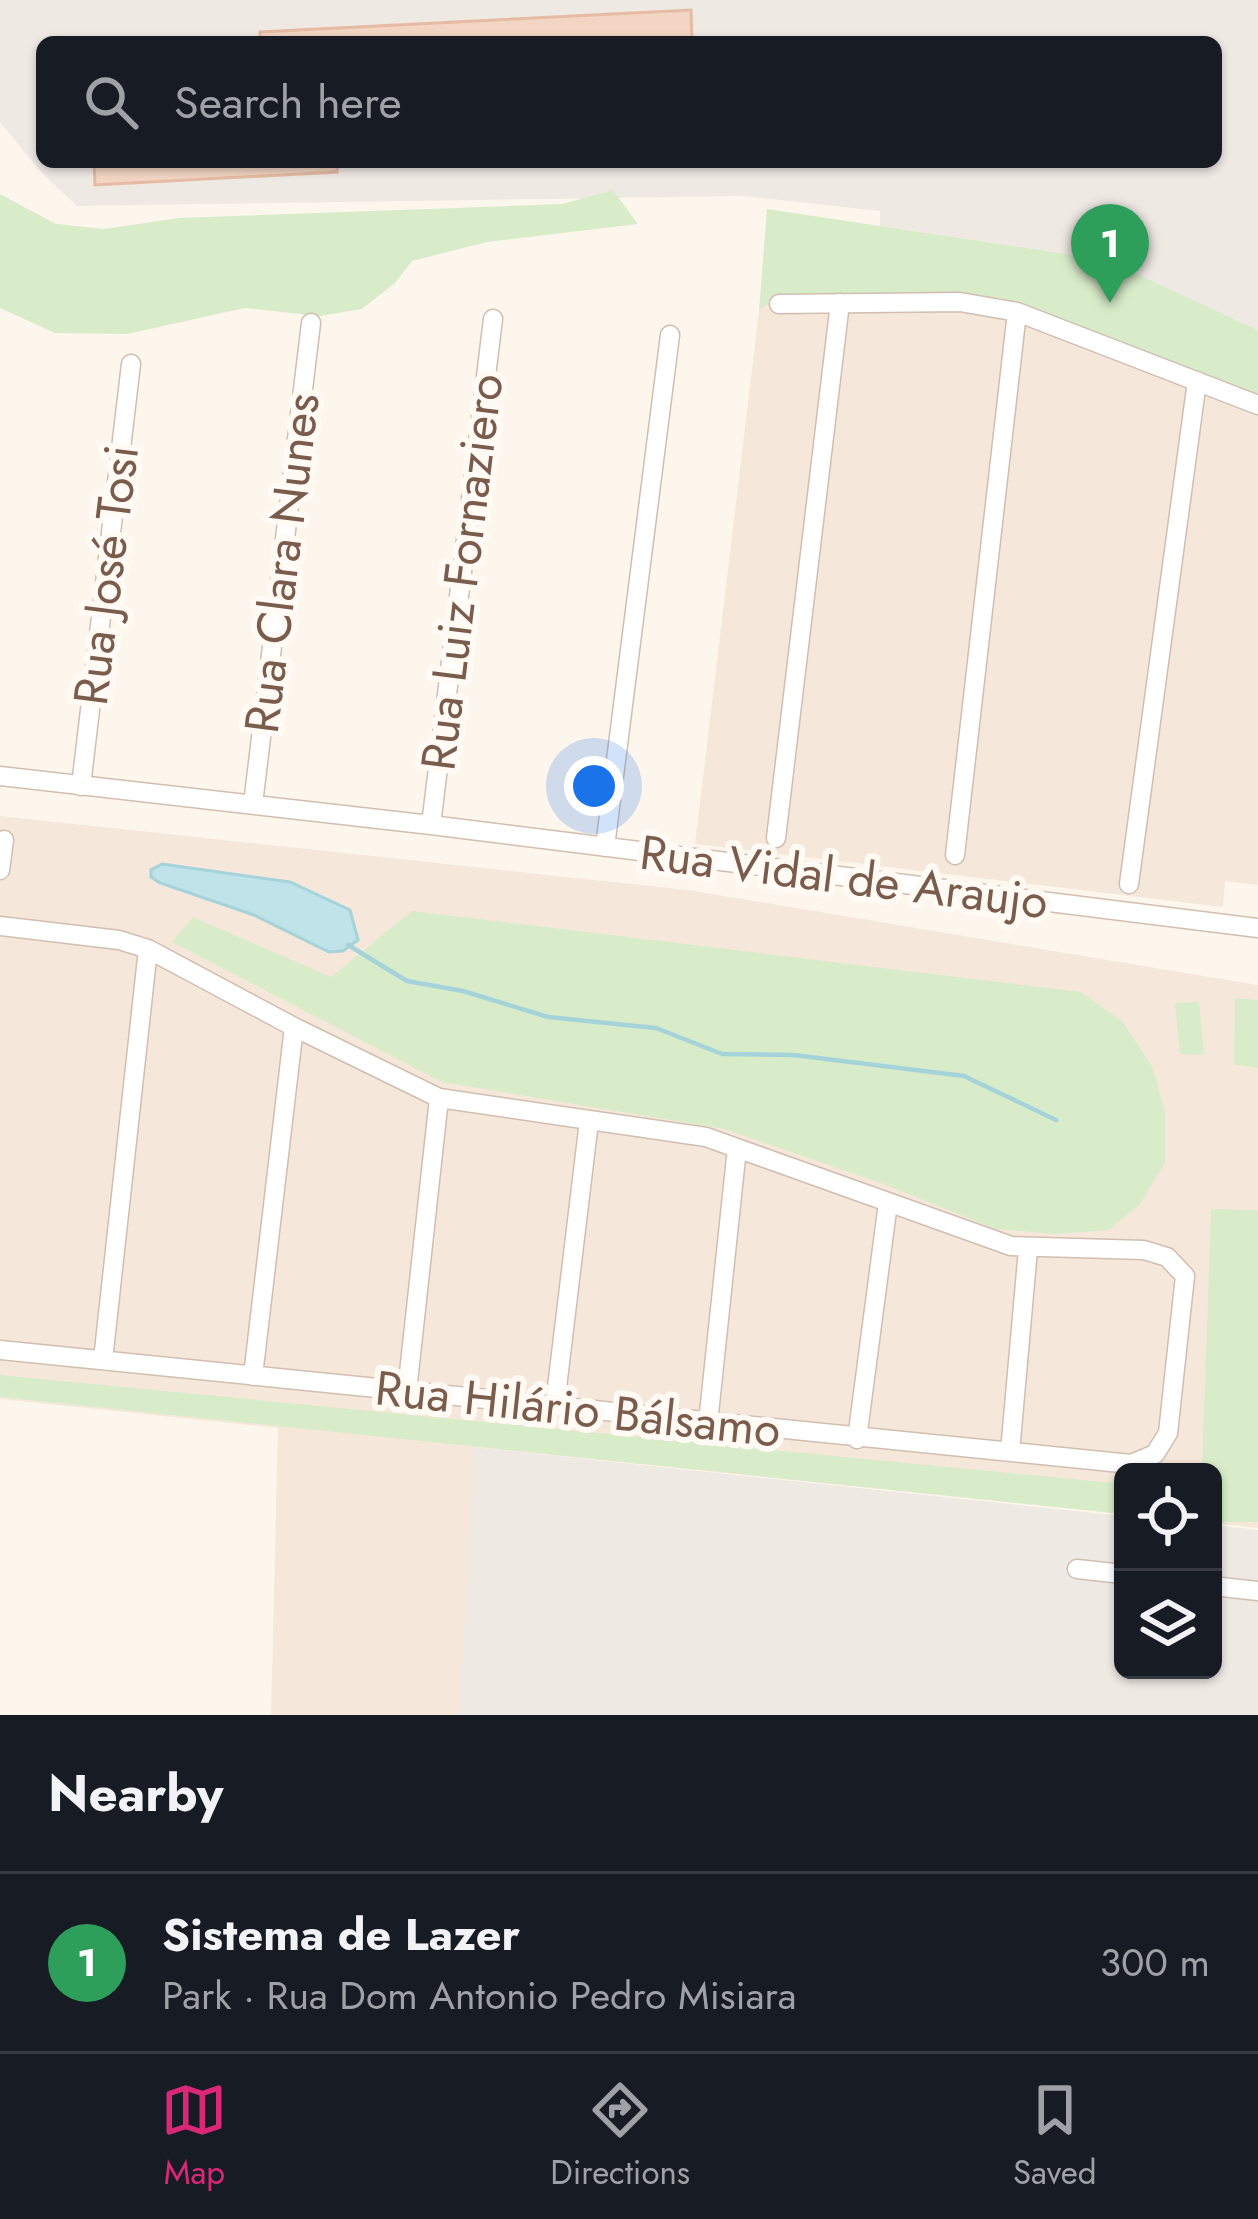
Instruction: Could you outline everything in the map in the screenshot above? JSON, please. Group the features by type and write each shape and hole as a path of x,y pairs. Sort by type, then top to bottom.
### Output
{"street":[{"path":"778,304 960,302 1017,312 1258,405"},
{"path":"776,838 840,303"},
{"path":"955,855 1017,312"},
{"name":"Rua Luiz Fornaziero","path":"430,825 493,319"},
{"name":"Rua Clara Nunes","path":"253,804 311,323"},
{"path":"605,847 670,335"},
{"name":"Rua José Tosi","path":"81,786 131,364"},
{"path":"1129,884 1197,381"},
{"name":"Rua Vidal de Araujo","path":"0,776 1258,928"},
{"path":"0,870 4,840"},
{"path":"0,926 119,940 148,949 294,1028 439,1098 706,1137 1028,1249 1010,1451"},
{"path":"104,1360 148,949"},
{"path":"254,1376 294,1028"},
{"path":"407,1391 439,1098"},
{"path":"555,1405 589,1121"},
{"path":"708,1423 737,1148"},
{"path":"857,1439 888,1203"},
{"name":"Rua Hilário Bálsamo","path":"0,1350 1131,1464 1155,1454 1168,1433 1185,1276 1167,1257 1144,1250 1028,1249"},
{"path":"1076,1569 1114,1573"},
{"path":"1222,1587 1258,1591"}],"shaded area":[{"path":"0,0 1258,0 1258,330 1107,260 880,226 880,211 743,196 77,206 38,168 1222,168 1222,36 36,36 36,166 0,122"},
{"path":"767,209 1258,330 1258,885 1225,881 1223,907 695,844 764,269"},
{"path":"0,816 688,890 1258,985 1258,1528 1222,1524 1222,1463 1114,1463 1114,1513 474,1447 460,1715 271,1715 278,1428 0,1399"},
{"path":"473,1447 1114,1515 1114,1679 1222,1679 1222,1526 1258,1530 1258,1715 460,1715"}],"green space":[{"path":"613,190 638,224 487,242 412,261 395,283 362,309 320,316 245,308 127,334 55,333 0,308 0,194 56,224 104,229 179,218 562,204"},
{"path":"767,209 1107,260 1258,330 1258,398 1003,298 781,293 759,310"},
{"path":"412,911 1081,992 1122,1021 1153,1068 1165,1113 1165,1163 1140,1204 1109,1230 1055,1234 996,1229 724,1129 442,1082 172,942 193,917 331,977"},
{"path":"1235,998 1258,1000 1258,1068 1234,1064"},
{"path":"1199,1002 1204,1055 1180,1054 1175,1003"},
{"path":"1211,1209 1258,1210 1258,1522 1222,1522 1222,1463 1202,1463"},
{"path":"0,1375 1114,1483 1114,1513 0,1397"}],"water":[{"path":"162,864 290,882 350,910 358,940 343,951 329,952 254,915 160,883 151,877 151,870"}],"building":[{"path":"691,10 692,36 260,36 260,32"},
{"path":"94,168 337,168 337,172 95,185"}],"waterway":[{"path":"348,945 407,981 463,991 548,1017 656,1028 722,1054 794,1055 964,1076 1056,1120"}],"place":[{"name":"Sistema de Lazer","path":"1110,303"}]}
